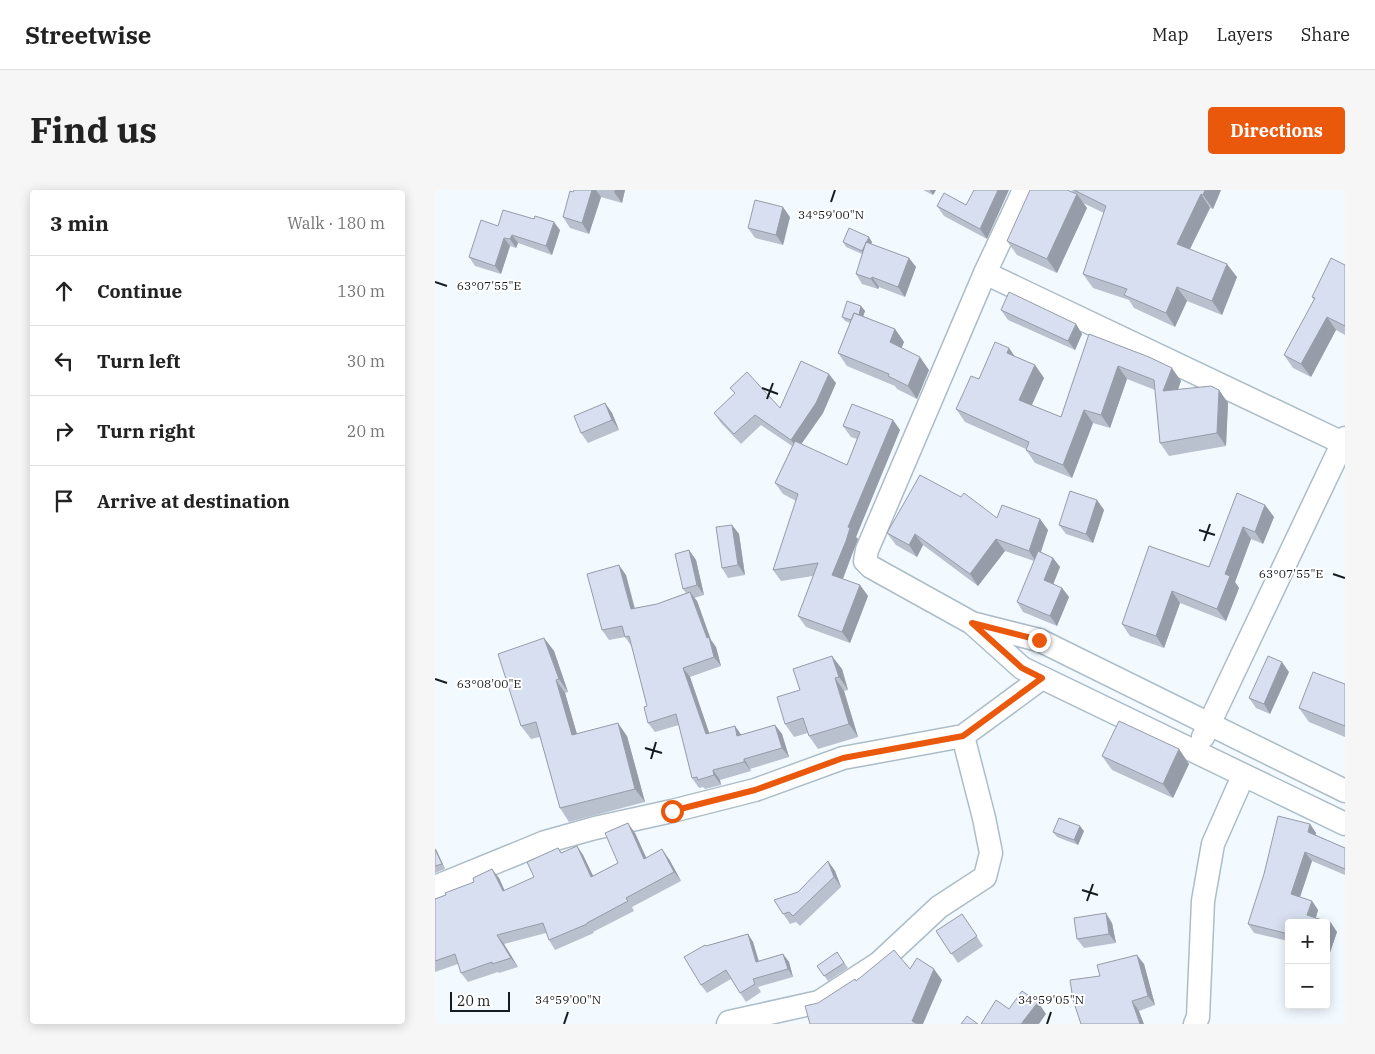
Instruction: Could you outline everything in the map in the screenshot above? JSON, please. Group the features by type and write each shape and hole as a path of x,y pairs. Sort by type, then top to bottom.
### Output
{"street":[{"path":"1024,190 985,273 867,550 865,560 871,567 972,623 1022,668 1345,824"},
{"path":"985,273 1344,442 1196,753"},
{"path":"972,623 1039,640 1345,791"},
{"path":"435,887 545,842 595,828 755,790 843,758 963,736 1042,678"},
{"path":"728,1024 729,1022 776,1010 819,1002 879,963 939,907 985,877 991,852 963,736"},
{"path":"1195,1024 1198,1017 1203,901 1213,844 1243,776"}],"building":[{"path":"574,190 592,190 582,223 563,217 570,191 573,192"},
{"path":"974,190 998,190 980,229 937,206 944,193 966,205"},
{"path":"1030,190 1067,190 1077,194 1047,259 1007,241"},
{"path":"1074,190 1205,190 1203,195 1201,194 1177,244 1227,264 1212,301 1177,287 1166,313 1124,295 1127,289 1083,274 1106,206"},
{"path":"755,200 783,207 776,235 748,228"},
{"path":"503,210 534,219 535,216 554,222 546,246 512,235 510,239 504,238 495,266 469,257 481,220 498,226"},
{"path":"849,228 869,237 862,251 843,242"},
{"path":"866,242 909,258 898,287 872,277 871,279 856,274"},
{"path":"1331,258 1345,265 1345,326 1327,317 1301,364 1284,355 1315,298 1312,297"},
{"path":"1009,292 1076,324 1068,341 1001,310"},
{"path":"847,301 861,306 859,315 854,313 851,320 842,317"},
{"path":"854,313 895,329 890,342 920,357 908,386 888,376 889,374 838,353"},
{"path":"1089,334 1172,368 1163,391 1211,386 1219,390 1217,433 1160,443 1154,380 1118,366 1101,415 1084,410 1063,465 1026,450 1029,442 956,409 971,376 979,379 995,342 1009,348 1007,353 1035,365 1019,400 1061,417"},
{"path":"801,361 829,374 816,403 791,440 755,415 734,434 714,413 735,393 730,388 747,372 780,408"},
{"path":"605,403 612,420 581,433 574,416"},
{"path":"852,404 893,420 848,527 850,528 846,541 832,575 860,585 842,632 798,616 818,563 773,570 798,494 775,483 795,441 847,465 860,432 843,426"},
{"path":"920,475 961,497 964,493 997,518 1002,505 1040,519 1029,551 996,539 970,574 915,534 909,545 887,533"},
{"path":"1070,491 1097,500 1086,534 1059,525"},
{"path":"1237,493 1265,505 1255,532 1243,527 1225,574 1230,576 1217,609 1172,591 1156,636 1122,624 1149,546 1209,567"},
{"path":"732,525 738,565 722,568 716,527"},
{"path":"689,550 697,585 683,589 675,554"},
{"path":"1038,551 1053,558 1044,580 1062,588 1050,616 1017,602"},
{"path":"619,565 631,609 657,604 690,592 707,638 709,637 714,657 683,668 706,734 735,726 737,736 775,725 782,748 744,759 744,762 713,770 714,775 698,780 697,777 692,778 676,714 648,723 644,707 647,706 629,636 625,637 622,626 602,630 587,574"},
{"path":"544,638 559,679 556,680 572,735 618,723 635,789 560,808 536,722 521,726 498,654"},
{"path":"832,656 839,677 835,678 849,724 809,736 803,718 785,724 777,697 800,690 793,669"},
{"path":"1268,656 1282,662 1264,704 1249,698"},
{"path":"1313,672 1345,684 1345,726 1299,708"},
{"path":"1119,721 1179,749 1163,784 1102,756"},
{"path":"1278,816 1310,824 1308,832 1345,848 1345,869 1305,852 1291,894 1312,901 1307,915 1319,919 1285,919 1285,933 1248,924 1264,874"},
{"path":"1059,818 1080,826 1074,840 1053,832"},
{"path":"628,823 644,859 662,849 674,872 626,898 628,901 587,924 549,940 543,923 497,935 511,958 492,964 492,962 461,973 455,954 435,961 435,899 446,895 445,893 474,882 473,878 492,869 503,891 534,877 527,862 558,848 561,853 577,846 591,877 618,863 605,833"},
{"path":"435,849 442,864 435,866"},
{"path":"828,861 834,877 793,916 789,912 783,914 774,900 798,892"},
{"path":"1106,913 1109,934 1077,939 1074,918"},
{"path":"962,914 977,936 951,954 936,931"},
{"path":"748,934 756,962 783,954 788,969 753,979 755,984 740,993 726,970 701,985 684,957 705,945"},
{"path":"894,950 910,969 917,958 934,969 912,1021 917,1024 810,1024 805,1006 818,1003 855,979 856,981"},
{"path":"837,952 844,963 824,976 817,966"},
{"path":"1137,955 1148,996 1132,1001 1140,1024 1081,1024 1073,1000 1070,980 1100,976 1097,965"},
{"path":"1022,991 1038,1002 1021,1024 981,1024 996,1000 1009,1009"},
{"path":"967,1016 978,1024 961,1024"}],"route":[{"path":"672,811 755,790 843,758 963,736 1042,678 1022,668 972,623 1039,640"}]}
